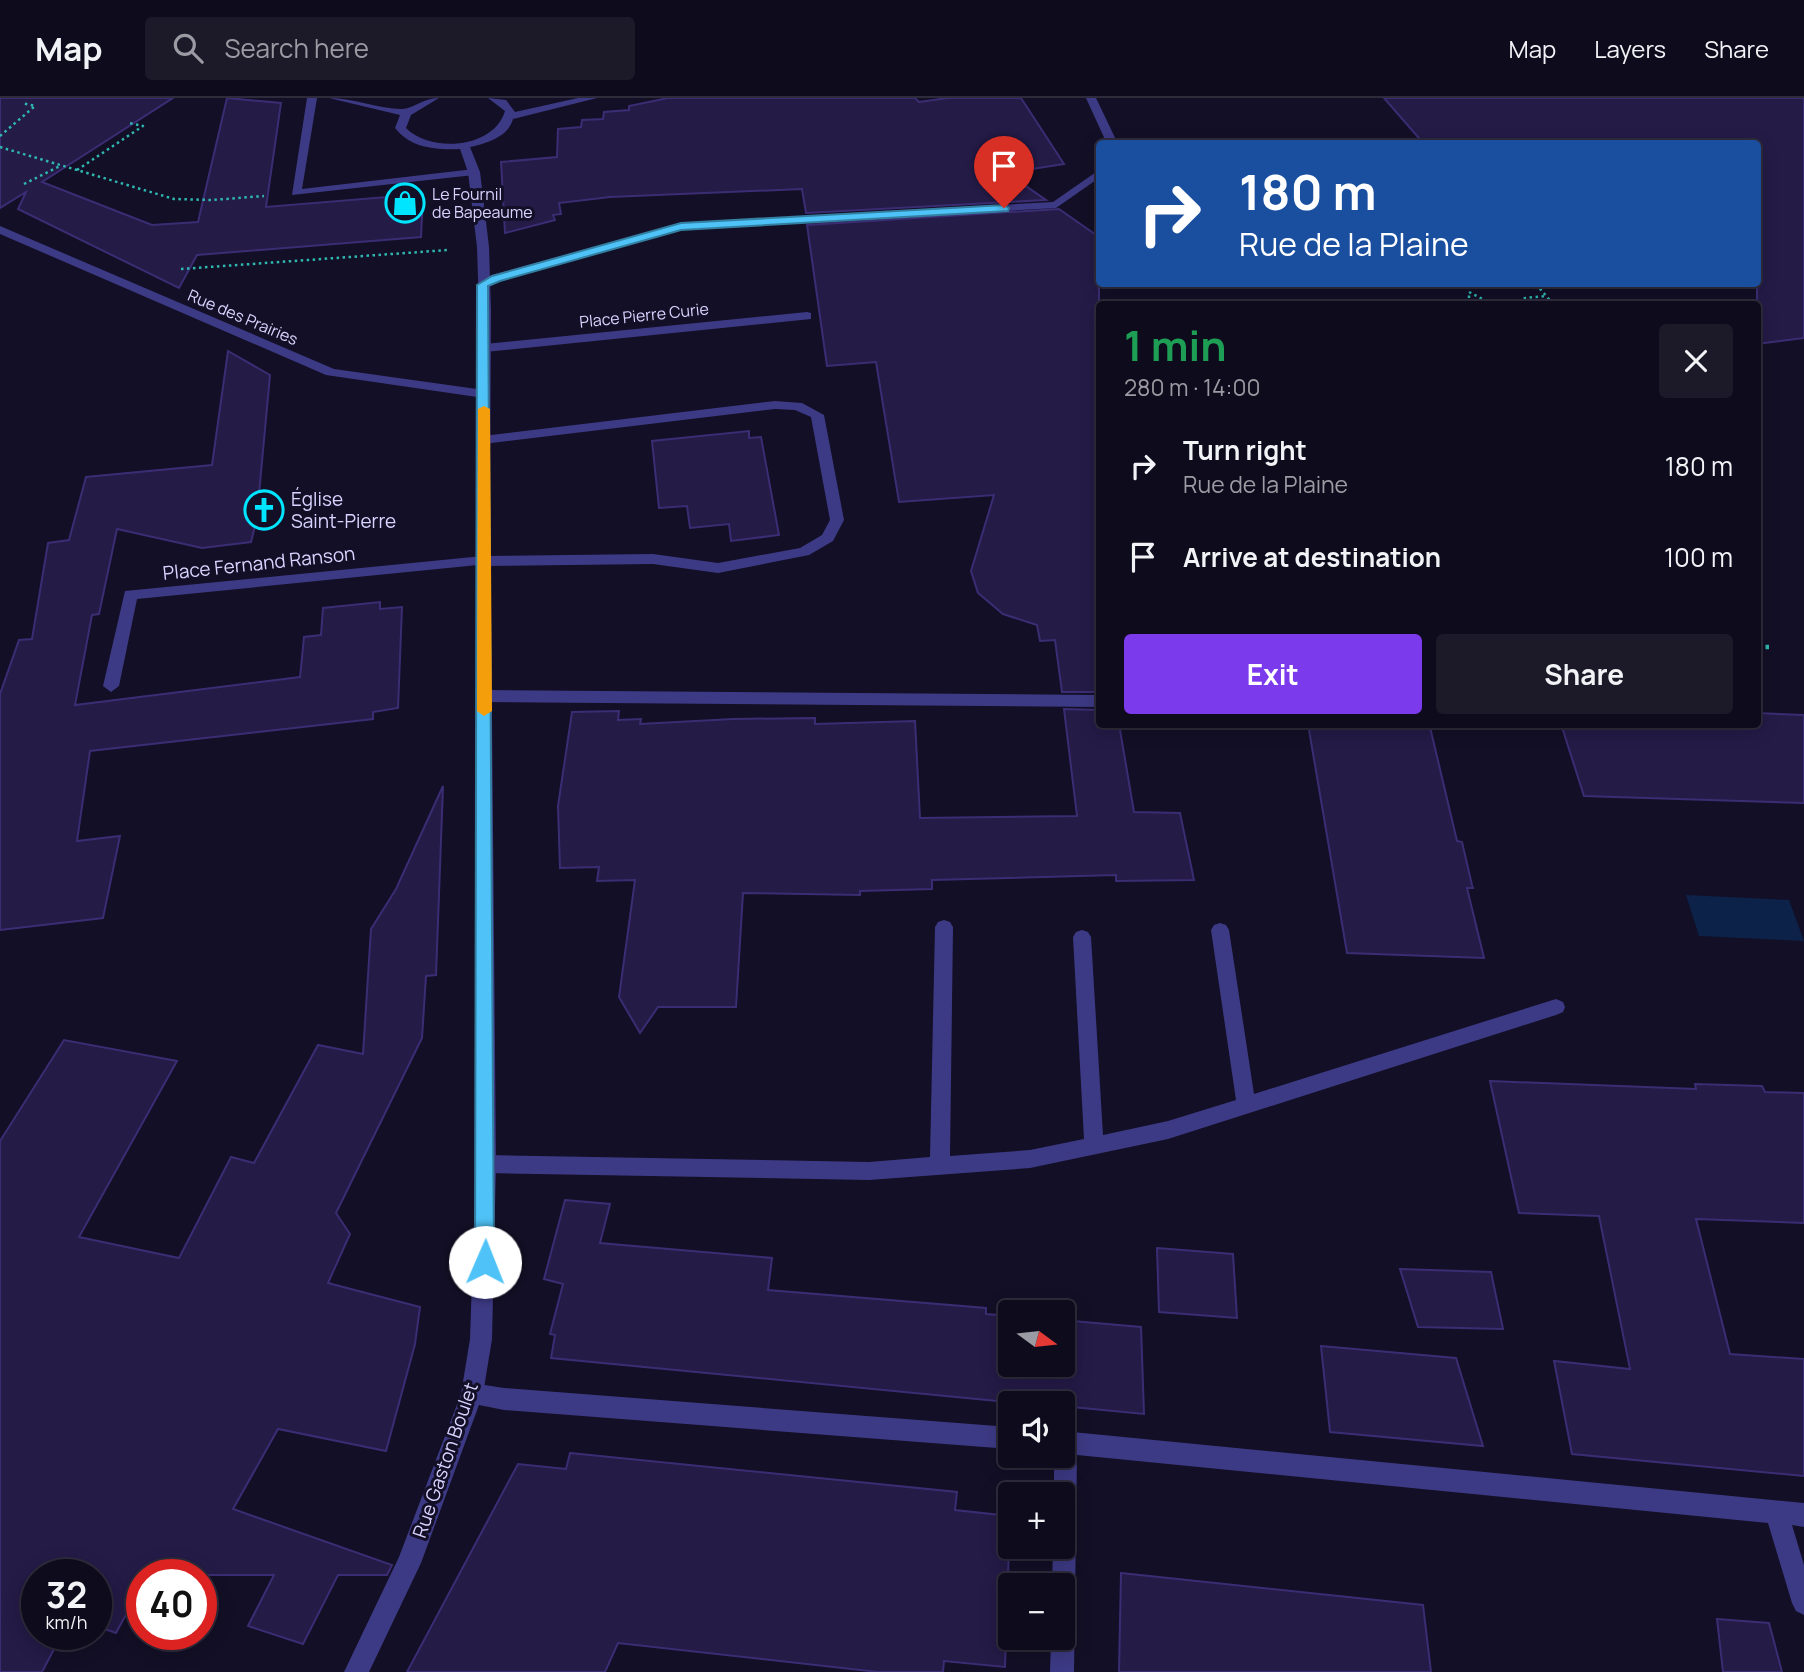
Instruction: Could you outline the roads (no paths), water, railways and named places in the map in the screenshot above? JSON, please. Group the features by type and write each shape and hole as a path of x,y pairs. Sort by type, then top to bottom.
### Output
{"street":[{"path":"312,98 296,193 474,172"},
{"path":"334,98 406,113 434,98"},
{"path":"406,113 400,128 414,141 431,145 464,145 493,136 506,126 511,116 507,106 493,98"},
{"path":"511,116 592,98"},
{"path":"1091,98 1111,140"},
{"name":"Rue Gaston Boulet","path":"355,1672 409,1563 472,1394 481,1339 486,1164 483,561 485,348 483,247 474,172 464,145"},
{"path":"483,285 496,278 681,227 1056,205 1096,175"},
{"name":"Rue des Prairies","path":"0,230 331,372 484,394"},
{"name":"Place Pierre Curie","path":"485,348 807,316"},
{"path":"483,440 775,405 797,406 817,415 837,520 828,538 804,552 718,568 653,559 483,561"},
{"name":"Place Fernand Ranson","path":"111,686 130,595 483,561"},
{"path":"484,696 1096,701"},
{"path":"940,1166 944,927"},
{"path":"1220,930 1245,1105"},
{"path":"1082,937 1094,1146"},
{"path":"486,1164 869,1171 1030,1159 1168,1130 1556,1007"},
{"path":"472,1394 516,1400 998,1437"},
{"path":"1075,1443 1804,1515"},
{"path":"1062,1672 1064,1468"},
{"path":"1776,1512 1804,1603"}],"water":[{"path":"1686,895 1789,900 1804,941 1699,936"}],"place":[{"name":"Le Fournil de Bapeaume","path":"405,203"},
{"name":"Église Saint-Pierre","path":"264,510"}]}
